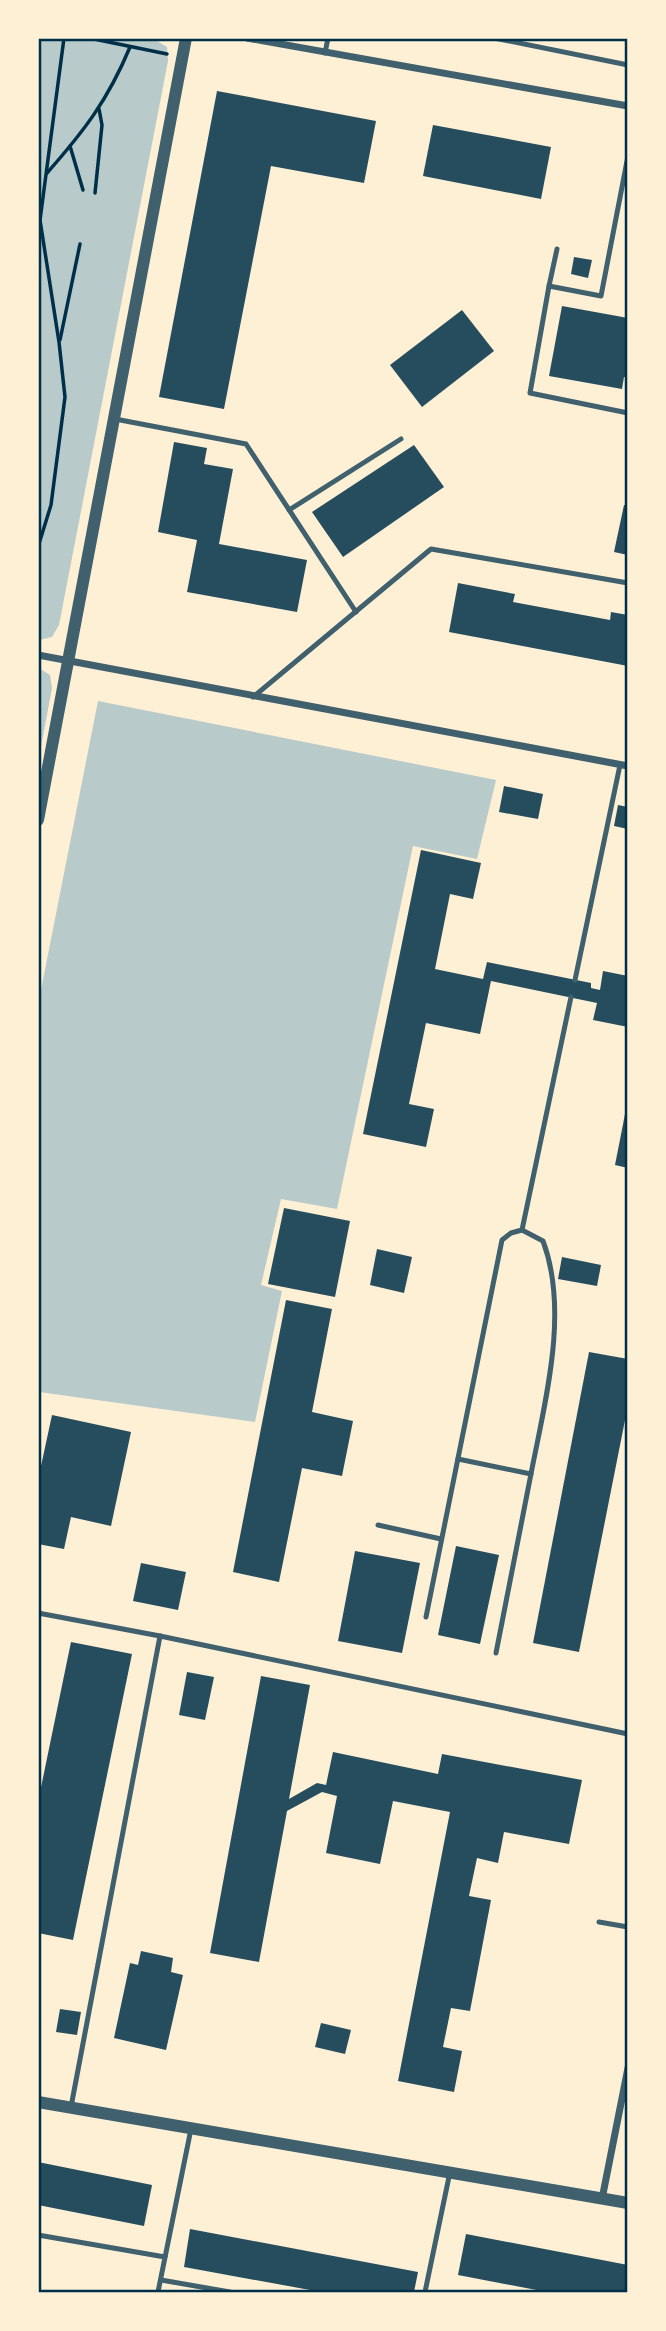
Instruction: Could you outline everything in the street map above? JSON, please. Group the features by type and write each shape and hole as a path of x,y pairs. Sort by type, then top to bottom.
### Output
{"street":[{"path":"38,820 186,38"},
{"path":"247,38 628,106"},
{"path":"38,655 624,765"},
{"path":"602,2199 628,2068"},
{"path":"38,2102 628,2203"}],"lane":[{"path":"325,52 328,38"},
{"path":"494,38 628,65"},
{"path":"549,286 601,296 628,156"},
{"path":"557,249 530,393 628,413"},
{"path":"115,419 246,444 356,612"},
{"path":"289,510 401,439"},
{"path":"253,697 431,549 628,583"},
{"path":"575,980 624,765"},
{"path":"522,1230 571,997"},
{"path":"426,1618 502,1240 511,1233 522,1230 543,1241 551,1264 555,1328 549,1380 496,1653"},
{"path":"458,1458 531,1474"},
{"path":"378,1525 441,1539"},
{"path":"38,1613 628,1734"},
{"path":"71,2107 160,1636"},
{"path":"599,1922 628,1927"},
{"path":"159,2292 191,2129"},
{"path":"425,2292 450,2172"},
{"path":"38,2235 165,2257"},
{"path":"161,2280 230,2292"}],"path":[{"path":"38,547 51,505 65,397 59,342 39,222 64,38"},
{"path":"89,38 170,55"},
{"path":"46,175 99,108 118,77 130,47"},
{"path":"95,193 102,125 99,108"},
{"path":"70,146 83,190"},
{"path":"59,342 80,244"}],"shaded area":[{"path":"38,39 154,39 167,47 168,61 59,625 52,637 39,640"},
{"path":"39,668 50,675 52,688 39,757"},
{"path":"98,701 496,780 477,859 413,846 337,1209 281,1199 261,1285 282,1291 255,1422 39,1392 39,1000"}],"building":[{"path":"217,91 376,121 364,183 271,166 224,409 159,397"},
{"path":"433,125 551,147 541,199 423,176"},
{"path":"574,257 592,260 588,278 571,274"},
{"path":"562,306 628,318 628,378 624,377 622,389 549,376"},
{"path":"462,310 494,351 422,407 390,365"},
{"path":"174,442 207,448 204,464 233,469 219,544 307,560 297,612 187,592 197,540 158,532"},
{"path":"414,445 444,487 343,557 312,512"},
{"path":"624,505 628,506 628,555 614,552"},
{"path":"458,583 515,594 513,602 610,620 611,612 628,615 628,666 449,632"},
{"path":"504,786 543,794 538,819 499,812"},
{"path":"618,805 628,807 628,829 614,826"},
{"path":"421,850 481,863 473,899 450,894 435,969 483,979 487,962 591,983 591,988 600,990 603,971 628,976 628,1027 593,1020 597,1003 491,981 480,1034 426,1023 409,1104 434,1109 426,1147 363,1134"},
{"path":"628,1109 628,1168 615,1165"},
{"path":"284,1208 350,1221 335,1297 268,1284"},
{"path":"377,1249 412,1257 404,1293 370,1285"},
{"path":"562,1257 601,1265 597,1286 558,1279"},
{"path":"286,1300 332,1309 312,1412 353,1421 342,1476 302,1468 279,1582 233,1572"},
{"path":"589,1352 628,1359 628,1405 579,1652 533,1643"},
{"path":"52,1415 131,1432 111,1526 71,1517 64,1549 38,1544 38,1480"},
{"path":"456,1546 499,1555 480,1644 438,1635"},
{"path":"355,1551 420,1563 402,1653 338,1641"},
{"path":"141,1563 186,1572 178,1610 133,1601"},
{"path":"71,1642 132,1654 73,1940 38,1933 38,1802"},
{"path":"187,1672 214,1677 205,1720 179,1715"},
{"path":"261,1676 310,1685 289,1799 317,1783 326,1785 333,1752 438,1774 442,1754 582,1780 569,1844 504,1832 498,1863 477,1858 469,1896 491,1900 470,2011 451,2008 443,2047 462,2051 454,2092 398,2081 450,1812 393,1801 380,1864 326,1853 337,1796 322,1792 287,1811 259,1962 210,1953"},
{"path":"141,1951 173,1958 171,1972 183,1975 166,2050 114,2038 130,1963 138,1965"},
{"path":"60,2009 81,2012 77,2035 56,2032"},
{"path":"321,2023 351,2030 345,2054 315,2047"},
{"path":"38,2162 152,2185 144,2226 38,2205"},
{"path":"190,2229 418,2272 414,2292 321,2292 184,2267"},
{"path":"466,2234 628,2265 628,2292 547,2292 458,2275"}]}
